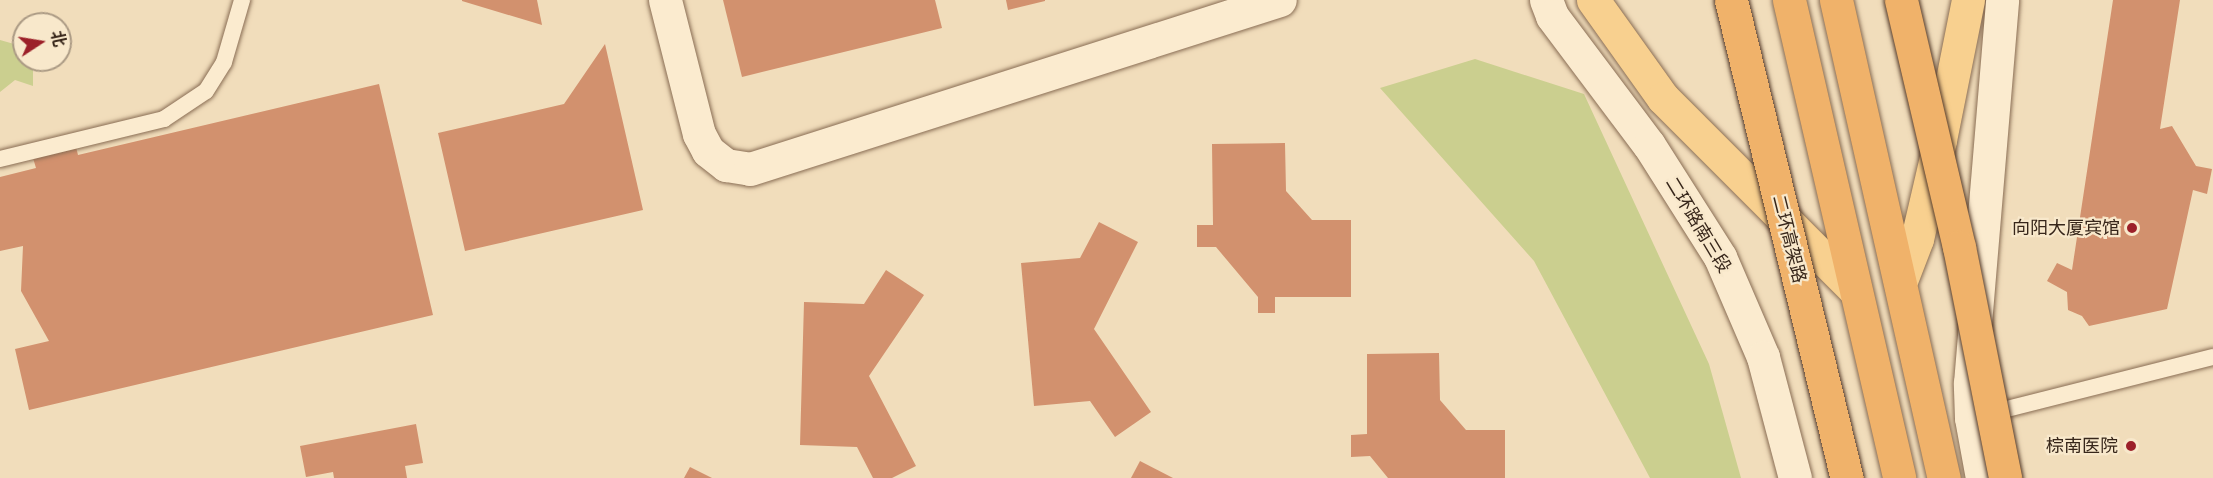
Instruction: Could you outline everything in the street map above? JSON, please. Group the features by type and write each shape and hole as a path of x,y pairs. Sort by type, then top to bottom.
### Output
{"highway":[{"name":"二环高架路","path":"1731,0 1847,478"},
{"path":"1789,0 1853,288 1899,478"},
{"path":"1836,0 1902,278 1944,478"},
{"path":"1901,0 1959,247 2005,478"}],"main road":[{"path":"665,0 699,134 708,151 726,165 750,169 1280,0"},
{"name":"二环路南三段","path":"1546,0 1552,16 1649,145 1720,257 1763,357 1795,478"},
{"path":"1593,0 1663,98 1853,288"},
{"path":"1902,278 1917,239 1938,151 1968,0"},
{"path":"1965,478 1971,418 1970,383 2002,0"},
{"path":"1971,418 1982,478"}],"lane":[{"path":"0,159 164,119 206,91 224,62 242,0"},
{"path":"1971,418 2213,357"}],"green space":[{"path":"0,40 12,43 12,72 33,72 33,86 15,80 0,92"},
{"path":"1475,59 1584,94 1709,364 1741,478 1650,478 1534,261 1380,88"}],"building":[{"path":"537,0 542,25 462,1"},
{"path":"723,0 935,0 942,28 742,77"},
{"path":"1006,0 1045,0 1045,1 1008,10"},
{"name":"向阳大厦宾馆","path":"2113,0 2180,0 2160,129 2172,126 2196,166 2212,169 2207,194 2193,190 2167,309 2089,326 2082,316 2068,310 2067,292 2047,281 2057,263 2072,270"},
{"path":"605,44 643,210 465,251 438,133 564,104"},
{"path":"379,84 433,315 29,410 15,349 49,341 21,291 23,246 0,251 0,177 36,168 33,158 76,147 78,155"},
{"path":"1285,143 1286,191 1312,220 1351,220 1351,297 1275,297 1275,313 1258,313 1258,297 1216,247 1197,247 1197,225 1213,225 1212,144"},
{"path":"1099,222 1138,242 1094,329 1151,412 1115,437 1090,401 1034,406 1021,263 1080,258"},
{"path":"886,270 924,295 869,376 916,466 892,478 873,478 857,447 800,445 804,302 864,304"},
{"path":"1439,353 1440,400 1466,430 1505,430 1505,478 1388,478 1370,456 1351,457 1351,435 1367,434 1367,354"},
{"path":"416,424 423,463 405,466 407,478 334,478 333,472 306,477 300,446"},
{"path":"1140,461 1173,478 1131,478"},
{"path":"690,467 712,478 684,478"}],"place":[{"name":"向阳大厦宾馆","path":"2132,228"},
{"name":"棕南医院","path":"2131,446"}]}
